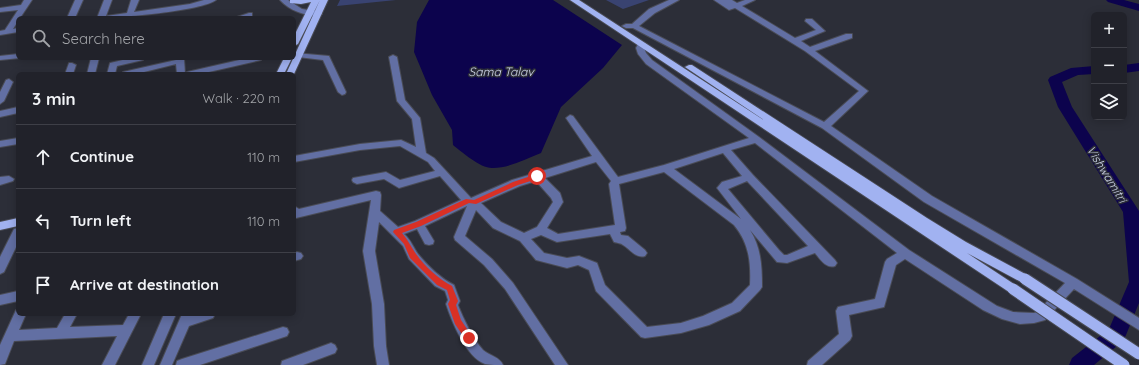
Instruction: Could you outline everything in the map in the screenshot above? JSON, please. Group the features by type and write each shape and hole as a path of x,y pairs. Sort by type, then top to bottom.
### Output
{"main road":[{"path":"293,0 301,2 313,0"},
{"path":"297,49 310,12 316,0"},
{"path":"297,49 319,12 324,0"},
{"path":"574,0 915,226 1013,289 1124,365"},
{"path":"585,0 630,26 923,221 962,245 1025,279 1139,354"},
{"path":"281,72 287,60"},
{"path":"291,72 294,60"},
{"path":"0,226 16,222"}],"street":[{"path":"72,16 79,0"},
{"path":"104,16 108,0"},
{"path":"127,16 134,0"},
{"path":"127,16 191,6 212,0"},
{"path":"284,0 298,9 310,12 319,12"},
{"path":"293,0 310,12"},
{"path":"675,0 652,11 630,26 825,126 928,199 1073,282 1139,325"},
{"path":"718,0 803,50 812,52 849,36"},
{"path":"727,0 812,52 864,91 825,126"},
{"path":"737,6 751,0"},
{"path":"0,10 26,3"},
{"path":"18,16 26,3"},
{"path":"8,31 16,19"},
{"path":"795,41 821,31 809,21"},
{"path":"0,33 16,30"},
{"path":"642,44 640,48 642,54 649,62 756,139 905,253 1001,314 1027,320 1041,316 1073,282"},
{"path":"297,49 326,58 342,92"},
{"path":"0,58 16,56"},
{"path":"393,57 401,101 416,118 422,155"},
{"path":"91,72 94,60"},
{"path":"111,72 113,64 125,60"},
{"path":"134,72 180,60 181,72"},
{"path":"199,72 225,62 242,60"},
{"path":"70,72 72,65"},
{"path":"0,101 9,82"},
{"path":"0,114 16,110"},
{"path":"570,118 598,158 616,180"},
{"path":"616,180 666,168 726,150 756,139"},
{"path":"0,144 16,141"},
{"path":"296,159 360,147 401,143 431,160 471,202 497,225 524,238 540,257 567,263 579,260 587,266 592,266 600,288 644,333 681,328 705,321 736,306 756,287 757,262 746,231 738,222 666,168"},
{"path":"726,150 749,177 831,263"},
{"path":"397,232 516,183 598,158"},
{"path":"357,180 386,175 395,183 399,184 442,172"},
{"path":"524,238 541,230 558,202 556,196 537,176"},
{"path":"749,177 726,185 722,188 775,253 781,259 787,259 816,248"},
{"path":"541,230 557,238 621,228 614,184 616,180"},
{"path":"296,214 376,194 375,212 369,251 378,304 380,346 383,365"},
{"path":"471,202 459,237 488,262 509,286 562,365"},
{"path":"375,212 407,243 413,256 422,266 439,283 450,288 454,301 452,304 458,322 479,354 497,365"},
{"path":"418,224 429,240"},
{"path":"613,229 618,239 624,239 641,253"},
{"path":"0,269 16,236"},
{"path":"813,365 846,336 842,311 880,303 891,262 905,253"},
{"path":"0,300 16,296"},
{"path":"0,360 19,316"},
{"path":"60,334 70,316"},
{"path":"108,365 134,316"},
{"path":"148,365 169,316"},
{"path":"166,365 186,318 197,316"},
{"path":"11,336 127,330"},
{"path":"182,365 283,332"},
{"path":"287,365 331,349"}],"shaded area":[{"path":"340,0 396,0 337,6"},
{"path":"606,0 649,0 623,9"}],"water":[{"name":"Sama Talav","path":"429,0 553,0 622,45 603,68 561,107 541,153 511,165 499,168 488,168 472,160 453,145 452,130 432,95 414,52 417,22"}],"waterway":[{"name":"Vishwamitri","path":"1112,0 1139,8"},
{"name":"Vishwamitri","path":"1127,69 1139,67"},
{"name":"Vishwamitri","path":"1079,365 1116,335 1138,282 1131,212 1065,107 1055,80 1076,71 1091,70"}],"route":[{"path":"469,338 458,322 452,304 454,301 450,288 439,283 426,270 413,256 407,243 397,232 468,201 474,202 516,183 537,176"}]}
